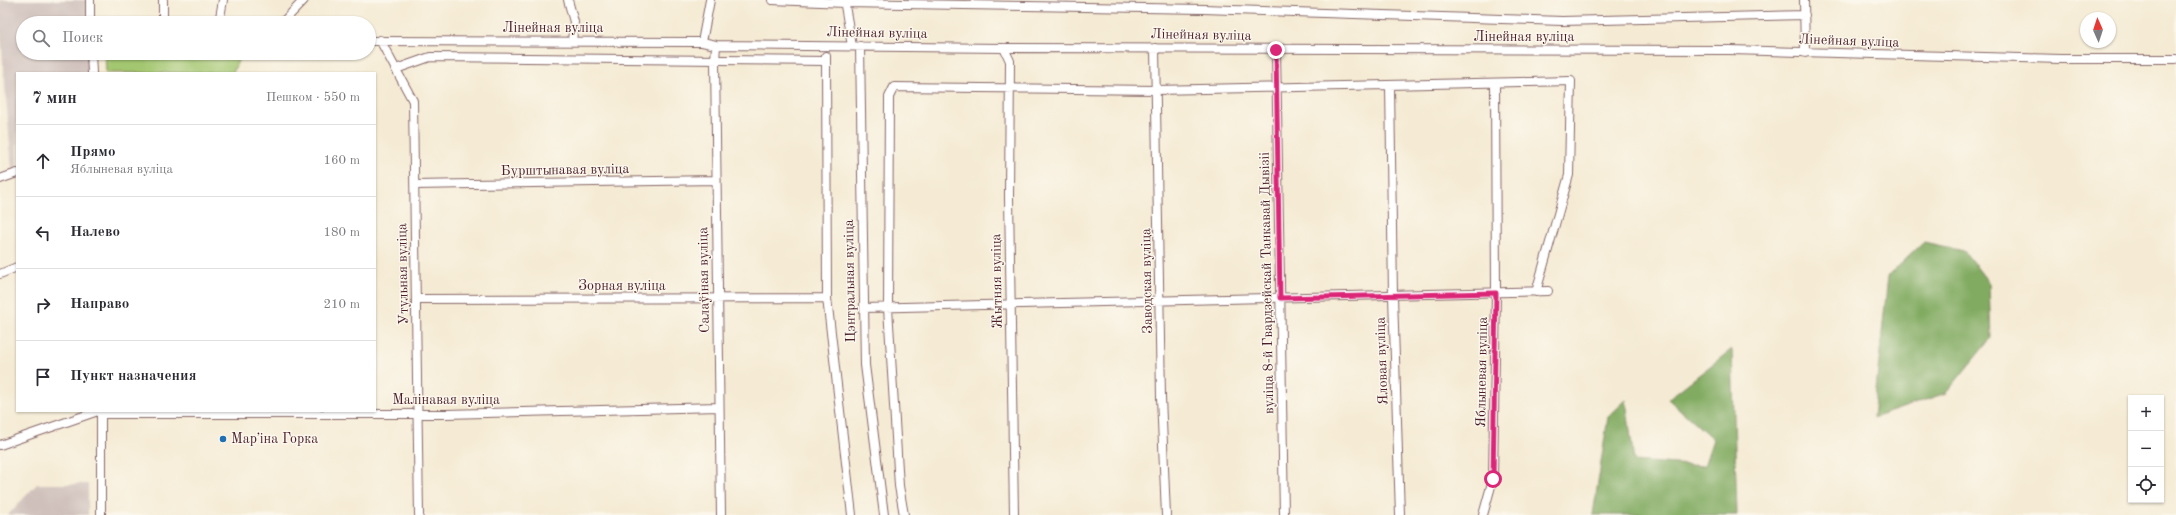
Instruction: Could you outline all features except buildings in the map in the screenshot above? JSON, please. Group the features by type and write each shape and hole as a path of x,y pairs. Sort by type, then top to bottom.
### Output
{"street":[{"path":"90,0 90,16"},
{"path":"163,0 163,16"},
{"path":"220,16 223,0"},
{"path":"289,16 304,0"},
{"path":"568,0 574,22 572,41"},
{"path":"702,42 710,0"},
{"path":"772,0 1196,9 1562,21 1805,15"},
{"path":"1804,0 1804,53"},
{"path":"844,2 852,46"},
{"name":"Лінейная вуліца","path":"376,40 702,42 716,45 1004,48 1276,50 1730,50 2060,59 2176,59"},
{"name":"Утульная вуліца","path":"380,40 413,101 419,515"},
{"name":"Салаўіная вуліца","path":"716,45 718,407 721,515"},
{"name":"Цэнтральная вуліца","path":"860,46 865,366 884,515"},
{"name":"Жытняя вуліца","path":"1004,48 1010,61 1009,89 1014,515"},
{"name":"Заводская вуліца","path":"1155,48 1161,398 1166,515"},
{"name":"вуліца 8-й Гвардзейскай Танкавай Дывізіі","path":"1276,50 1284,515"},
{"name":"Лінейная вуліца","path":"396,69 430,57 715,61 826,58"},
{"name":"Цэнтральная вуліца","path":"826,58 827,298 852,515"},
{"path":"91,60 92,72"},
{"path":"904,515 899,486 888,308 889,97 894,87 1156,90 1571,82 1569,175 1536,292"},
{"name":"Яблыневая вуліца","path":"1483,515 1493,479 1496,293 1494,83"},
{"name":"Яловая вуліца","path":"1390,85 1393,296 1400,515"},
{"path":"0,179 16,174"},
{"name":"Бурштынавая вуліца","path":"414,185 716,180"},
{"path":"0,274 16,268"},
{"path":"864,308 1548,291"},
{"name":"Зорная вуліца","path":"417,299 827,298"},
{"name":"Малінавая вуліца","path":"0,445 100,412 418,414 718,407"},
{"path":"100,412 101,515"}],"shaded area":[{"path":"0,0 87,0 88,16 16,16 16,60 89,60 90,72 16,72 16,168 12,169 0,26"},
{"path":"37,484 88,484 88,515 8,515"}],"green space":[{"path":"105,60 238,60 233,72 106,72"},
{"path":"1924,242 1964,251 1989,283 1991,338 1946,393 1873,418 1888,276"},
{"path":"1732,349 1737,515 1593,515 1608,417 1626,400 1634,461 1704,466 1713,439 1668,399"}],"place":[{"name":"Марʼіна Горка","path":"223,439"}],"route":[{"path":"1276,50 1280,298 1496,293 1493,479"}]}
